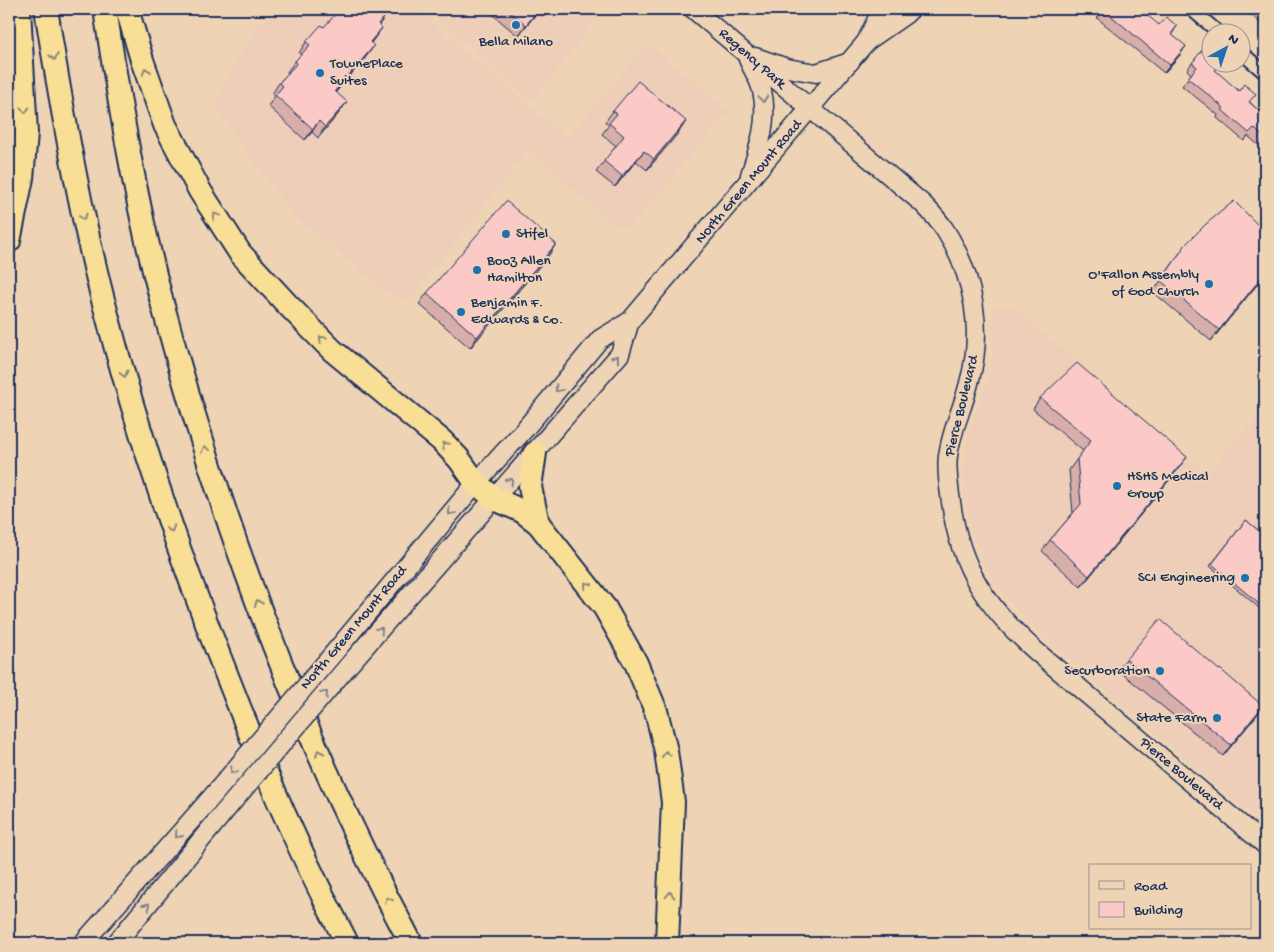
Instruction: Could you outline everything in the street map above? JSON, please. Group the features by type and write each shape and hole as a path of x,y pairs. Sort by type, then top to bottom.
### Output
{"highway":[{"path":"9,241 22,178 26,133 19,9"},
{"path":"46,9 82,210 102,296 167,516 202,616 247,727 293,834 347,943"},
{"path":"104,9 126,133 163,304 221,500 255,596 312,737 347,816 411,943"},
{"path":"127,9 142,60 165,125 200,191 240,253 332,350 442,441 459,459 476,482 495,499 522,511 538,522 605,608 636,663 656,711 666,751 673,802 667,943"},
{"path":"535,453 530,487 538,522"}],"street":[{"name":"Regency Park","path":"693,9 810,110"},
{"name":"North Green Mount Road","path":"83,943 210,799 476,482 524,430 600,339 630,321 866,42 882,9"},
{"name":"North Green Mount Road","path":"866,42 911,9"},
{"path":"1191,9 1206,22"},
{"path":"746,54 787,68 816,73 850,61"},
{"path":"746,54 762,90 764,113 762,137 748,183"},
{"path":"1252,62 1265,73"},
{"name":"Pierce Boulevard","path":"810,110 923,204 945,229 961,260 972,292 977,323 975,353 970,382 953,433 947,465 954,526 968,568 980,590 1016,633 1030,646 1265,845"},
{"name":"North Green Mount Road","path":"116,943 224,811 348,666 620,354 630,321"}],"shaded area":[{"path":"268,9 416,9 567,138 648,43 729,111 630,228 609,222 529,149 414,295 401,304 292,214 216,109 221,86"},
{"path":"426,9 605,9 533,102"},
{"path":"1012,306 1207,473 1265,407 1265,827 1021,615 999,588 985,564 973,535 964,499 963,467 968,433 986,387 992,363 992,308"}],"building":[{"name":"TownePlace Suites","path":"340,9 378,9 386,15 378,24 382,28 370,42 374,46 335,91 347,102 325,127 319,121 313,129 275,95 283,86 279,83 297,63 295,61 310,45 306,42 321,25 324,27"},
{"path":"506,9 539,9 526,25"},
{"path":"1103,9 1140,9 1159,25 1166,17 1177,26 1171,34 1186,46 1170,65"},
{"path":"1258,9 1265,9 1265,15"},
{"path":"1202,50 1202,72 1217,72 1239,91 1244,84 1256,94 1249,102 1265,116 1265,139 1254,128 1249,133 1222,110 1224,108 1188,78 1197,67 1192,63"},
{"path":"638,81 686,121 654,159 644,151 622,176 604,161 624,136 609,123 617,114 613,111"},
{"path":"506,201 556,244 477,337 427,293"},
{"name":"O'Fallon Assembly of God Church","path":"1234,201 1265,231 1265,273 1219,330 1161,281 1186,244 1206,224"},
{"name":"HSHS Medical Group","path":"1077,363 1187,457 1089,576 1050,540 1081,504 1077,459 1091,440 1040,398"},
{"name":"SCI Engineering","path":"1246,520 1265,536 1265,609 1212,564"},
{"path":"1160,619 1263,706 1231,745 1126,659"}],"place":[{"name":"Bella Milano","path":"516,25"},
{"name":"TownePlace Suites","path":"320,73"},
{"name":"Stifel","path":"506,234"},
{"name":"Booz Allen Hamilton","path":"477,270"},
{"name":"O'Fallon Assembly of God Church","path":"1209,284"},
{"name":"Benjamin F. Edwards & Co.","path":"461,312"},
{"name":"HSHS Medical Group","path":"1117,486"},
{"name":"SCI Engineering","path":"1245,578"},
{"name":"Securboration","path":"1160,671"},
{"name":"State Farm","path":"1217,718"}]}
